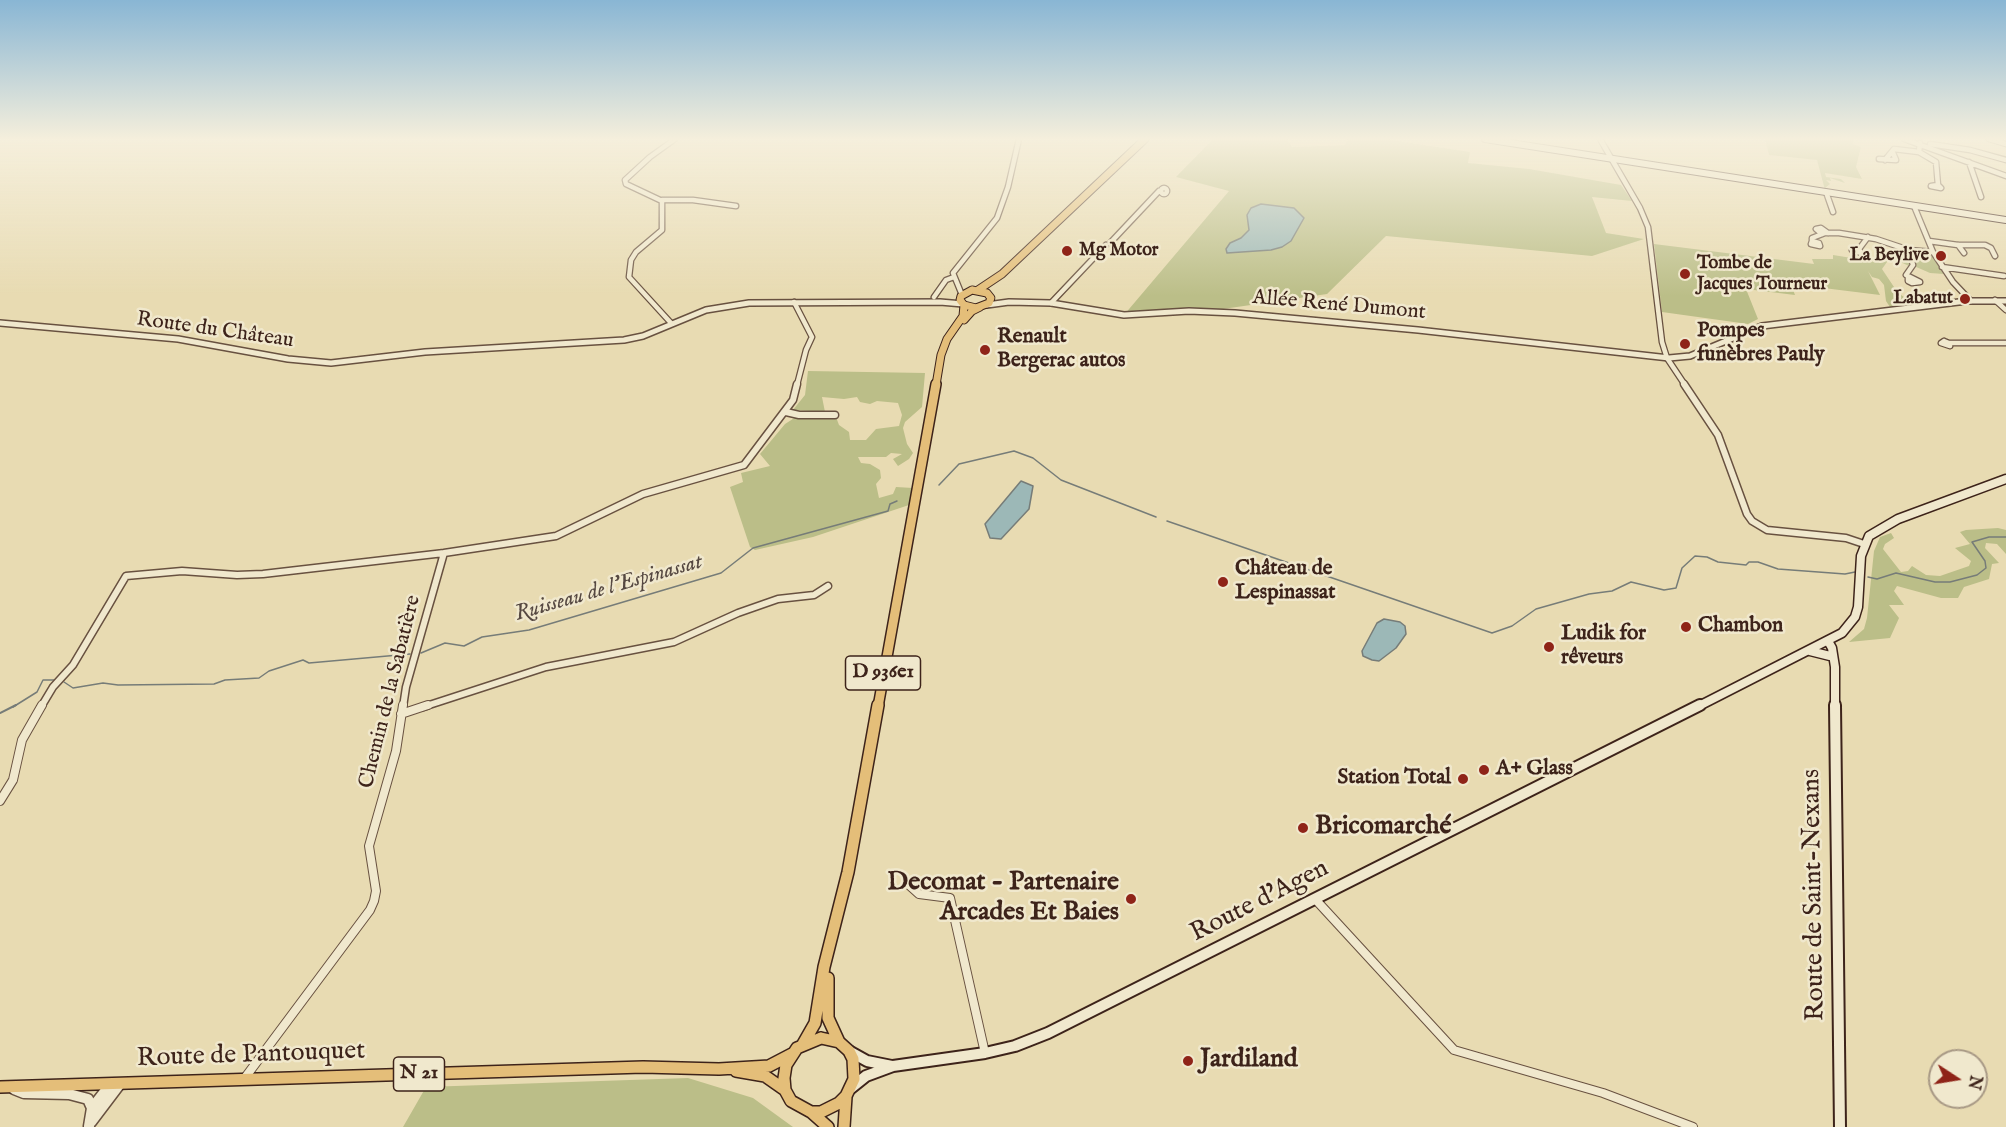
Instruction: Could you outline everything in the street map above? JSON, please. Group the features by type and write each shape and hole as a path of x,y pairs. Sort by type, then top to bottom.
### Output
{"main road":[{"path":"963,300 1002,274 1090,192"},
{"path":"963,300 983,306 990,300 989,295 995,285 1092,192"},
{"path":"1826,192 2006,220"},
{"path":"977,290 989,295"},
{"name":"D 936e1","path":"803,1044 815,1023 824,967 848,872 941,355 947,339 963,316 963,300"},
{"name":"D 936e1","path":"844,1047 828,1018 828,977 831,957 854,866 931,425 946,355 952,339 967,316 983,306"},
{"path":"1864,544 1869,536 1887,524 2006,478"},
{"name":"Route d'Agen","path":"848,1092 866,1076 893,1066 985,1053 1015,1046 1048,1033 1826,642 1842,633 1855,617 1864,544"},
{"name":"Route de Saint-Nexans","path":"1826,642 1832,659 1840,1127"},
{"path":"1809,651 1818,651 1832,659"},
{"path":"828,1127 811,1112 791,1101 785,1090 784,1078 786,1065 792,1054 803,1044 821,1038 844,1047 855,1069 843,1106 844,1127"},
{"name":"Route d'Agen","path":"844,1047 867,1061 893,1066"},
{"name":"Route de Pantouquet","path":"5,1087 242,1081 444,1072 643,1067 719,1069 768,1066 792,1054"},
{"name":"Route de Pantouquet","path":"719,1069 765,1076 785,1090"},
{"path":"811,1112 830,1109 848,1092"}],"street":[{"path":"643,192 662,200 693,200 736,206"},
{"path":"963,300 959,284 953,273 997,218 1006,192"},
{"path":"1052,303 1159,192"},
{"path":"1630,192 1648,227 1662,342 1667,358 1718,435 1747,514 1752,521 1767,530 1846,538 1864,544"},
{"path":"1826,192 1833,212"},
{"path":"1979,192 1981,197"},
{"path":"662,200 662,230 636,252 631,260 629,277 671,323"},
{"path":"1914,206 1933,252 1942,267 1971,301"},
{"path":"1812,241 1812,238 1826,234 1868,237 1909,250 1933,252"},
{"path":"1859,249 1868,237"},
{"path":"1929,241 1970,246 1979,244 1991,248 1995,256"},
{"path":"1958,245 1964,253"},
{"path":"1908,277 1906,272 1913,265 1909,250"},
{"path":"1942,267 2004,276"},
{"path":"933,297 946,280 954,278"},
{"path":"959,284 977,290"},
{"name":"Allée René Dumont","path":"989,295 1009,302"},
{"name":"Route du Château","path":"0,323 178,339 309,362 331,363 424,352 624,340 643,336 706,310 729,305 963,300"},
{"path":"1995,300 2006,310"},
{"name":"Allée René Dumont","path":"983,306 1009,302 1052,303 1124,315 1189,311 1235,313 1418,330 1667,358 1690,356 1762,326 1971,301 2006,301"},
{"path":"0,801 13,780 22,740 28,727 53,687 73,665 126,576 182,572 263,574 444,553 556,536 643,494 744,465 793,400 806,350 812,337 794,303"},
{"path":"1949,343 2006,343"},
{"path":"786,412 799,415 835,415"},
{"name":"Chemin de la Sabatière","path":"242,1081 370,910 374,901 376,891 369,846 396,752 405,687 444,553"},
{"path":"401,714 546,667 674,642 738,613 778,599 814,595 828,586"},
{"path":"909,885 919,894 950,898 985,1053"},
{"path":"1315,899 1454,1050 1594,1090 1693,1127"},
{"path":"88,1126 92,1108 115,1085"},
{"path":"88,1126 115,1085"},
{"path":"5,1087 24,1093 80,1096 88,1099 92,1108"}],"green space":[{"path":"1228,192 1626,192 1632,201 1592,197 1606,233 1644,239 1592,256 1386,236 1327,294 1209,311 1124,315"},
{"path":"1654,244 1814,264 1812,259 1833,259 1833,255 1877,262 1894,258 1909,260 1909,266 1896,260 1887,262 1882,269 1896,290 1909,302 1908,306 1890,307 1886,301 1884,285 1879,279 1872,277 1868,271 1880,295 1791,284 1795,295 1746,289 1758,319 1748,324 1662,312"},
{"path":"1914,252 1934,257 1944,274 1930,273 1914,266 1912,255"},
{"path":"808,371 925,373 922,407 905,422 903,428 907,444 913,453 909,459 898,466 893,459 902,454 891,453 886,457 858,457 861,463 870,464 880,470 881,478 876,484 879,498 893,494 896,487 913,488 909,505 813,537 755,550 750,547 730,487 743,482 741,473 770,466 760,454 785,424 796,417 836,417 839,425 849,432 850,440 866,440 876,429 899,426 902,415 898,403 877,401 870,404 860,402 857,397 844,399 822,397 825,412 793,410 805,395"},
{"path":"1998,528 2006,530 2006,554 1997,544 1986,543 1985,548 1999,563 1992,564 1989,579 1964,587 1958,598 1941,598 1897,586 1894,591 1904,605 1889,605 1899,618 1890,638 1849,642 1864,629 1874,551 1880,537 1891,533 1894,538 1885,544 1883,549 1901,572 1908,571 1912,566 1926,575 1940,576 1969,566 1971,561 1955,548 1970,544 1960,532"},
{"path":"688,1078 753,1098 793,1127 403,1127 426,1087"}],"water":[{"path":"1261,204 1294,208 1304,218 1291,241 1271,250 1227,253 1226,249 1230,243 1241,238 1249,230 1247,215 1251,208"},
{"path":"1021,481 1033,486 1029,509 1001,539 990,538 985,524"},
{"path":"1384,619 1400,622 1405,626 1406,634 1396,648 1379,661 1372,660 1363,656 1362,651 1377,623"}],"waterway":[{"name":"Ruisseau de l'Espinassat","path":"939,485 959,464 1014,451 1033,458 1061,480 1156,517"},
{"name":"Ruisseau de l'Espinassat","path":"421,653 445,643 464,646 482,637 529,630 721,573 753,548 888,511 890,504 897,501"},
{"name":"Ruisseau de l'Espinassat","path":"1167,521 1492,633 1512,626 1536,609 1589,594 1612,591 1631,582 1664,590 1676,588 1682,568 1695,556 1707,557 1718,562 1746,565 1749,562 1758,562 1778,569 1845,574 1855,572"},
{"name":"Ruisseau de l'Espinassat","path":"1868,577 1877,579 1896,573 1935,582 1950,582 1977,575 1986,568 1985,561 1972,542 1989,537 2006,537"},
{"name":"Ruisseau de l'Espinassat","path":"64,682 73,688 103,683 118,685 214,684 225,680 259,678 269,671 303,660 309,663 410,654"},
{"name":"Ruisseau de l'Espinassat","path":"13,707 37,692 43,680 55,680"},
{"name":"Ruisseau de l'Espinassat","path":"0,713 16,705"}],"place":[{"name":"Mg Motor","path":"1067,251"},
{"name":"La Beylive","path":"1941,256"},
{"name":"Tombe de Jacques Tourneur","path":"1685,274"},
{"name":"Labatut","path":"1965,299"},
{"name":"Pompes funèbres Pauly","path":"1685,344"},
{"name":"Renault Bergerac autos","path":"985,350"},
{"name":"Château de Lespinassat","path":"1223,582"},
{"name":"Chambon","path":"1686,627"},
{"name":"Ludik for rêveurs","path":"1549,647"},
{"name":"A+ Glass","path":"1484,770"},
{"name":"Station Total","path":"1463,779"},
{"name":"Bricomarché","path":"1303,828"},
{"name":"Decomat - Partenaire Arcades Et Baies","path":"1131,899"},
{"name":"Jardiland","path":"1188,1061"}]}
